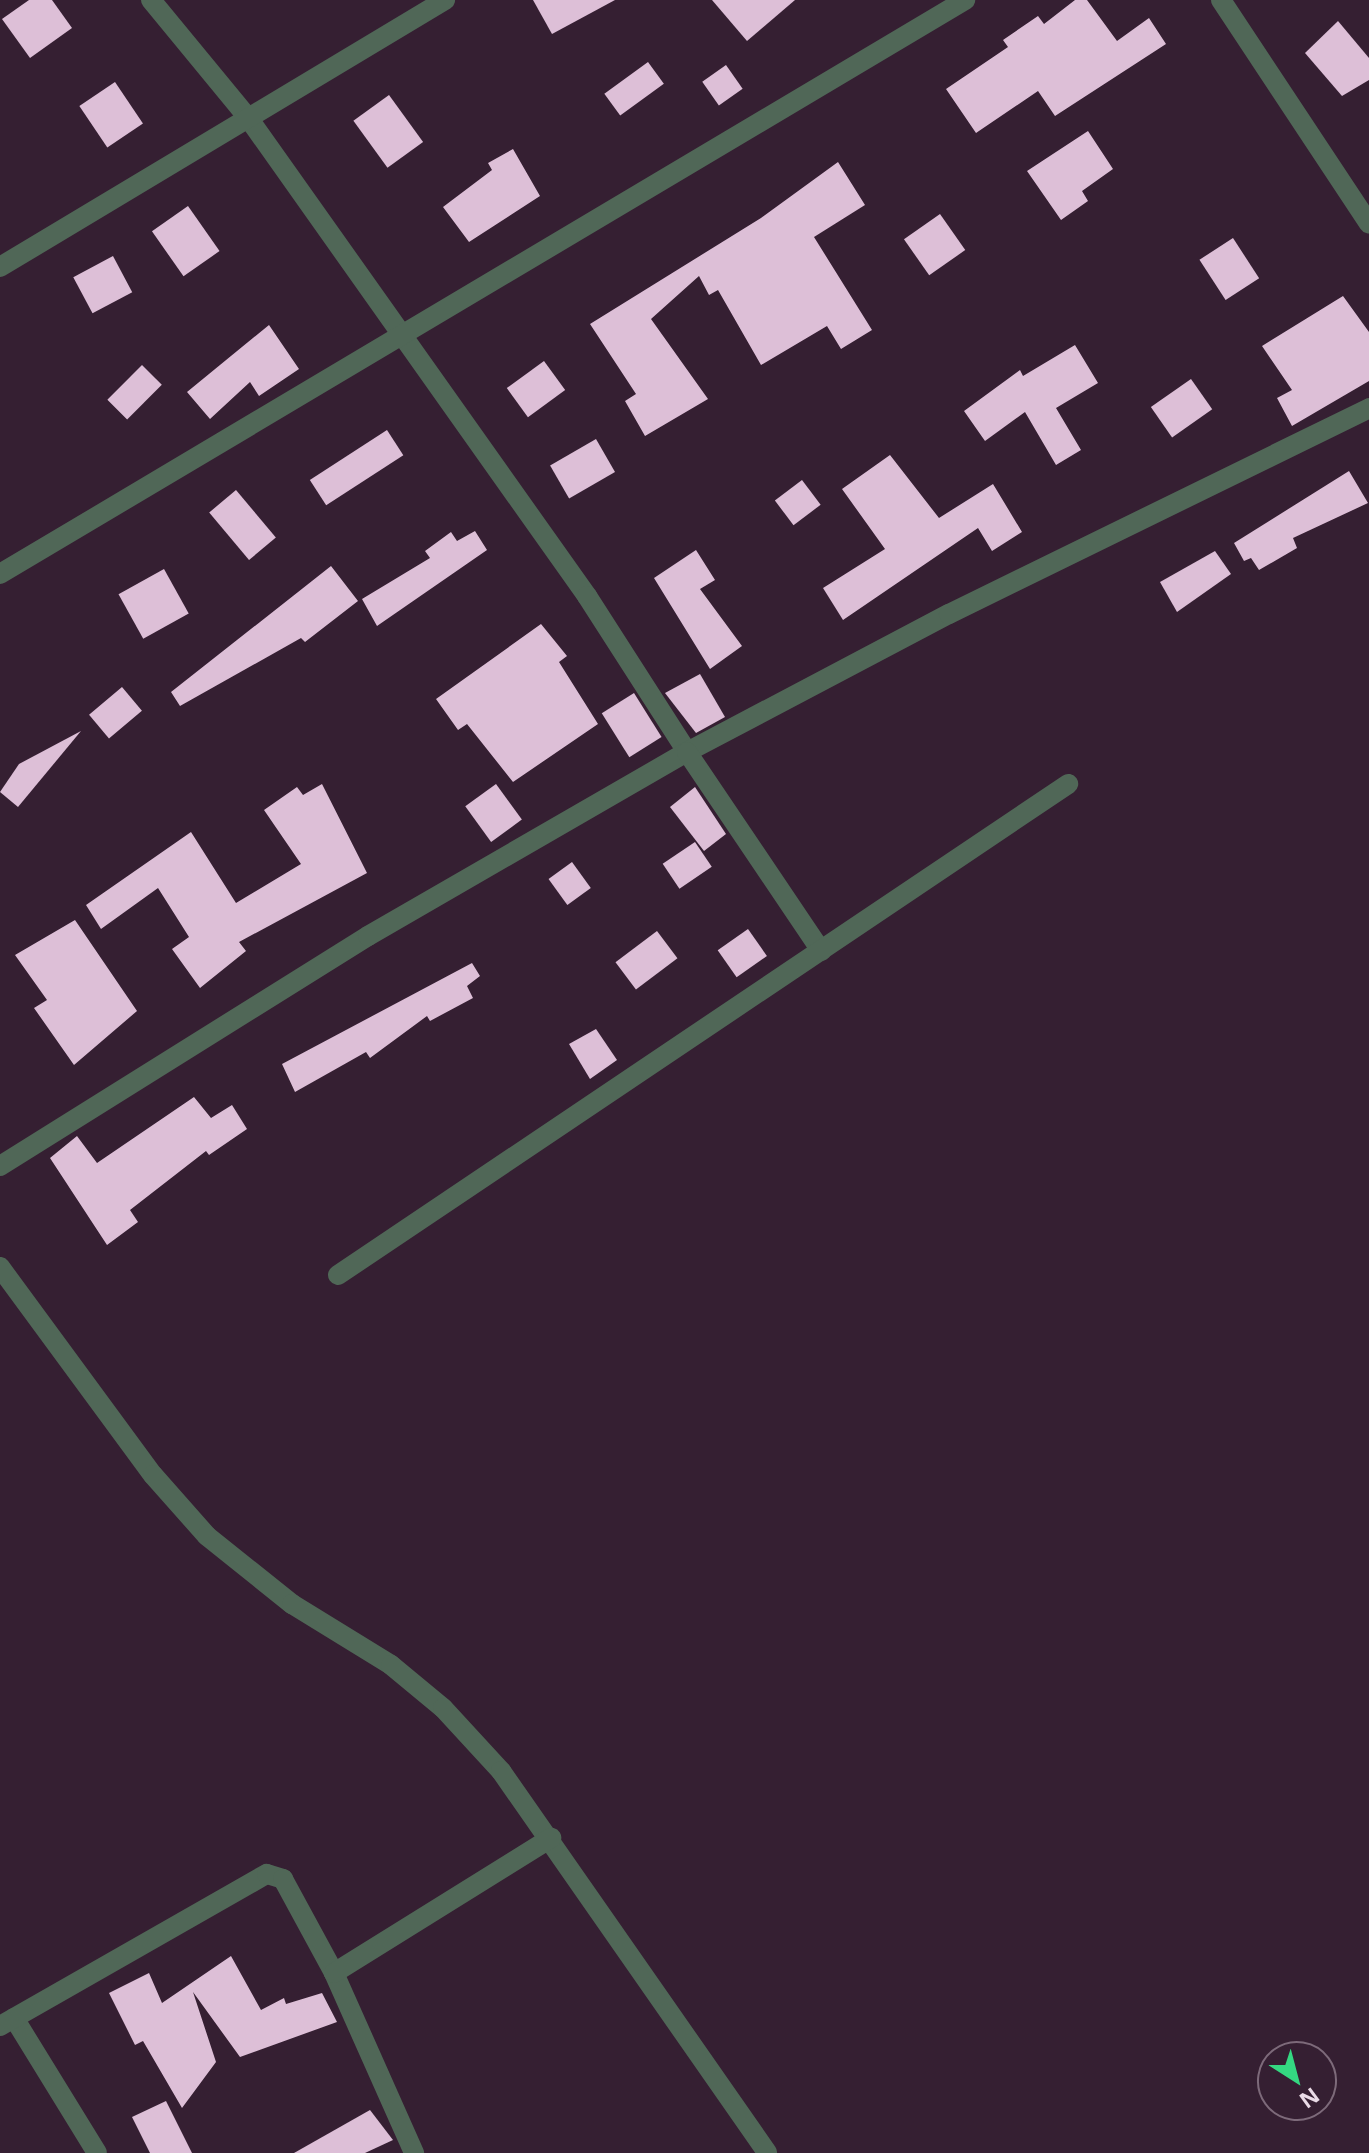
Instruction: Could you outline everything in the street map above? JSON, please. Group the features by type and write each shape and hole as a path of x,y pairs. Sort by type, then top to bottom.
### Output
{"street":[{"path":"151,0 249,119 587,596 821,951"},
{"path":"0,267 445,0"},
{"path":"0,574 965,0"},
{"path":"1221,0 1369,224"},
{"path":"0,1166 342,952 687,752 963,607 1369,408"},
{"path":"338,1275 1068,784"},
{"path":"0,1267 153,1475 207,1536 292,1604 391,1665 443,1708 551,1838 767,2153"},
{"path":"334,1973 551,1838"},
{"path":"97,2153 7,2022 267,1874 283,1879 334,1973 414,2153"}],"building":[{"path":"29,0 52,0 72,28 30,58 2,19"},
{"path":"533,0 615,0 552,34"},
{"path":"712,0 795,0 747,41"},
{"path":"1075,0 1087,0 1117,41 1149,18 1166,44 1055,116 1038,91 976,133 946,89 1008,47 1003,40 1038,16 1044,24"},
{"path":"1338,21 1369,58 1369,80 1342,96 1305,53"},
{"path":"648,62 664,84 620,116 604,94"},
{"path":"726,65 743,89 719,105 702,82"},
{"path":"115,82 143,123 107,147 79,106"},
{"path":"389,95 423,142 387,168 353,121"},
{"path":"1088,131 1113,169 1082,191 1088,201 1061,220 1027,171"},
{"path":"513,149 540,196 469,242 443,207 492,170 488,163"},
{"path":"838,162 865,205 814,237 872,330 841,349 827,326 761,365 718,290 709,295 699,276 651,319 708,399 645,436 625,401 636,394 590,324 761,218"},
{"path":"188,206 220,251 184,276 152,231"},
{"path":"940,214 965,250 929,275 904,239"},
{"path":"1233,238 1259,278 1226,300 1199,260"},
{"path":"113,256 132,292 93,313 73,277"},
{"path":"1343,296 1369,332 1369,381 1292,426 1277,398 1292,390 1262,346"},
{"path":"269,325 299,369 259,396 250,382 210,419 187,392"},
{"path":"1075,345 1098,383 1056,408 1081,450 1056,465 1025,412 985,441 964,411 1020,370 1023,376"},
{"path":"544,361 565,390 528,417 507,388"},
{"path":"142,365 162,385 127,419 107,400"},
{"path":"1191,379 1212,409 1172,437 1151,407"},
{"path":"387,430 403,455 326,505 310,480"},
{"path":"596,439 615,472 569,498 550,466"},
{"path":"890,455 939,518 993,484 1022,532 992,551 978,528 843,620 823,588 885,549 842,489"},
{"path":"1349,471 1368,503 1293,538 1297,548 1259,570 1251,558 1244,561 1234,543"},
{"path":"802,480 821,505 794,525 775,500"},
{"path":"236,490 276,537 249,560 209,512"},
{"path":"475,531 487,550 377,626 362,599 430,558 425,551 451,532 457,541"},
{"path":"696,550 715,580 700,589 742,646 710,669 654,578"},
{"path":"1215,551 1231,574 1177,612 1160,582"},
{"path":"331,566 358,601 305,642 301,638 180,706 171,692"},
{"path":"164,569 189,614 143,639 119,594"},
{"path":"541,624 567,656 559,662 598,724 513,782 467,724 458,730 436,699"},
{"path":"700,674 725,717 696,733 665,693"},
{"path":"122,687 142,711 109,738 89,715"},
{"path":"634,693 662,737 629,757 602,713"},
{"path":"81,731 18,807 0,792 19,764"},
{"path":"322,784 367,873 239,942 246,951 200,988 172,949 189,937 158,888 101,929 86,905 191,832 236,903 301,864 264,810 297,787 303,795"},
{"path":"496,784 522,820 491,842 465,806"},
{"path":"695,787 726,834 704,851 670,807"},
{"path":"695,842 712,867 679,889 663,864"},
{"path":"572,862 591,888 567,905 549,879"},
{"path":"75,920 137,1011 74,1065 34,1008 47,1000 15,955"},
{"path":"748,929 767,956 737,977 718,950"},
{"path":"657,931 677,958 636,989 615,962"},
{"path":"472,963 480,976 467,986 473,998 430,1021 427,1016 370,1058 366,1052 295,1092 282,1064"},
{"path":"596,1029 617,1060 590,1079 569,1044"},
{"path":"194,1097 211,1118 232,1105 247,1129 209,1155 206,1151 130,1210 138,1222 107,1245 50,1158 77,1136 97,1163"},
{"path":"231,1956 261,2010 284,1998 286,2004 322,1993 337,2022 240,2057 193,1992 216,2062 182,2108 143,2041 135,2045 109,1993 149,1973 162,2003"},
{"path":"166,2101 192,2153 150,2153 132,2117"},
{"path":"370,2110 393,2140 365,2153 294,2153"}]}
